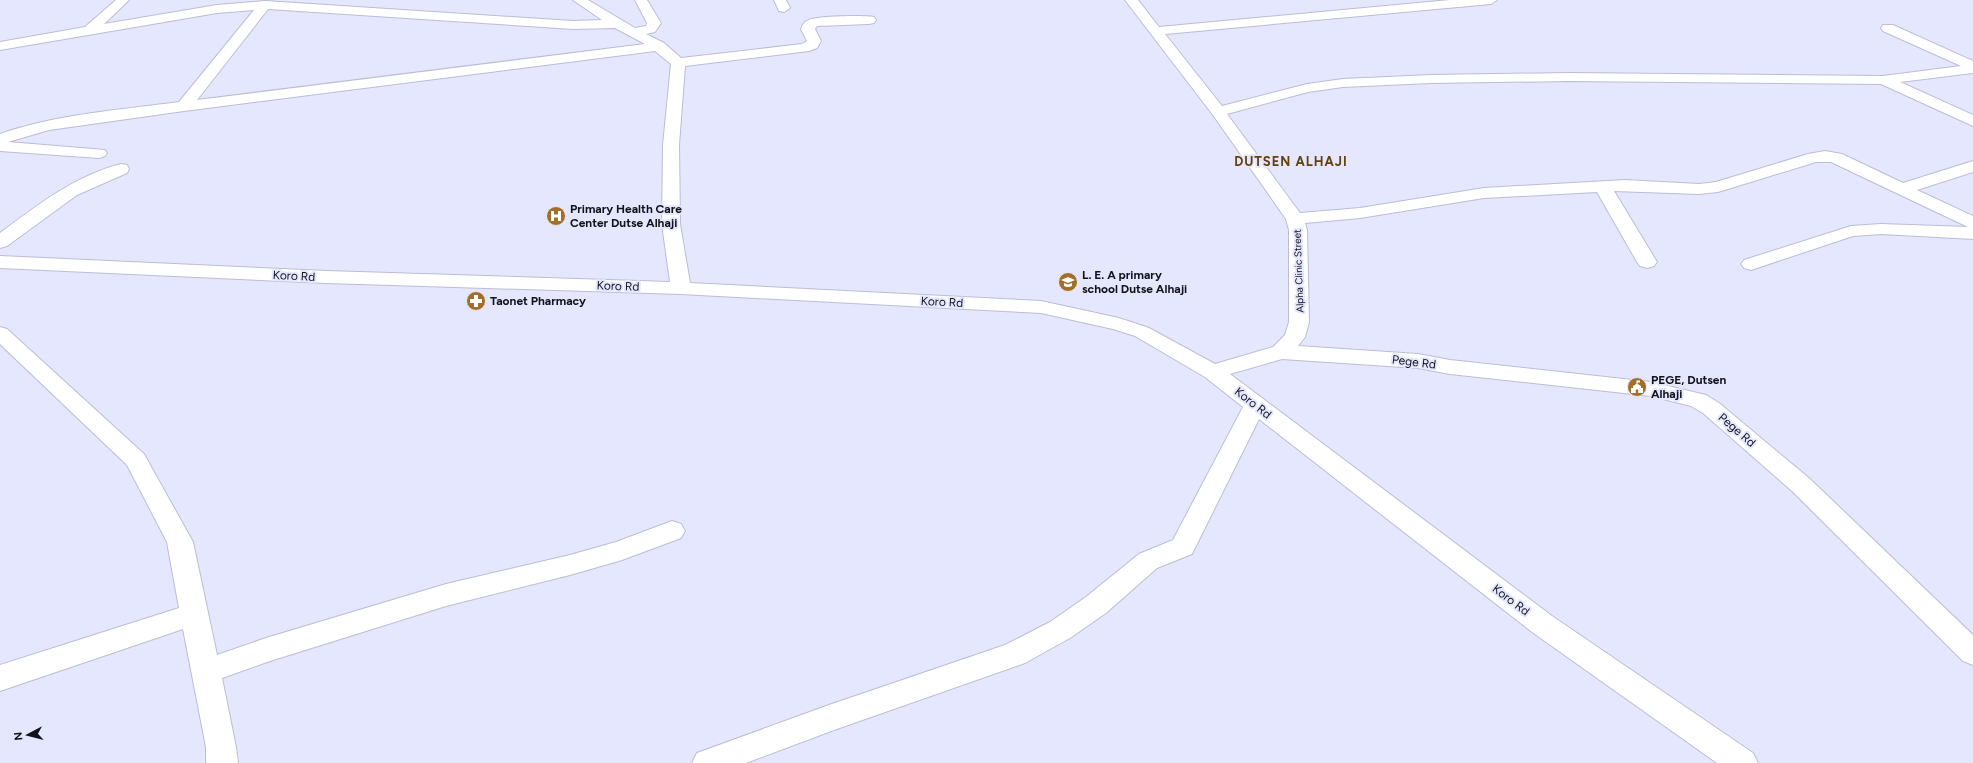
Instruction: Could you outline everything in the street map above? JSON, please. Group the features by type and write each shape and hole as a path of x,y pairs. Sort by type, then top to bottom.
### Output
{"street":[{"path":"90,30 123,0"},
{"path":"580,0 617,24 659,46 669,53 678,63 671,145 671,224 681,288"},
{"path":"633,32 650,29 654,23 641,0"},
{"name":"Alpha Clinic Street","path":"1131,0 1218,112 1295,219 1298,230 1299,322 1295,337 1281,352 1262,359 1213,372"},
{"path":"1156,31 1364,6 1491,0"},
{"path":"184,106 265,5"},
{"path":"0,46 217,9 265,5 573,25 617,24"},
{"path":"678,63 804,48 812,45 814,40 808,29 809,25 814,22 869,20"},
{"path":"1888,28 1973,68"},
{"path":"0,139 42,126 184,106 659,46"},
{"path":"1218,112 1321,86 1424,79 1568,77 1883,80 1973,68"},
{"path":"1883,80 1973,121"},
{"path":"0,146 99,152"},
{"path":"1295,219 1360,212 1466,194 1635,185 1700,189 1718,187 1814,157 1825,156 1836,158 1973,222"},
{"path":"1902,189 1973,166"},
{"path":"0,242 52,203 71,191 121,169"},
{"path":"1602,186 1647,262"},
{"path":"1751,264 1851,231 1881,229 1973,233"},
{"name":"Koro Rd","path":"0,262 319,277 681,288 1041,307 1119,324 1142,332 1213,372 1542,624 1742,763"},
{"path":"0,334 136,460 180,542 193,615 221,747 222,763"},
{"name":"Pege Rd","path":"1281,352 1418,361 1450,367 1651,389 1698,400 1711,408 1801,485 1973,653"},
{"path":"708,763 829,718 1015,654 1060,630 1096,605 1148,561 1183,547 1255,405"},
{"path":"205,672 266,650 446,595 570,565 622,550 672,531"},
{"path":"0,678 193,615"}],"place":[{"name":"Primary Health Care Center Dutse Alhaji","path":"556,216"},
{"name":"L. E. A primary school Dutse Alhaji","path":"1068,282"},
{"name":"Taonet Pharmacy","path":"476,301"},
{"name":"PEGE, Dutsen Alhaji","path":"1637,387"}],"district":[{"name":"DUTSEN ALHAJI","path":"1291,161"}]}
